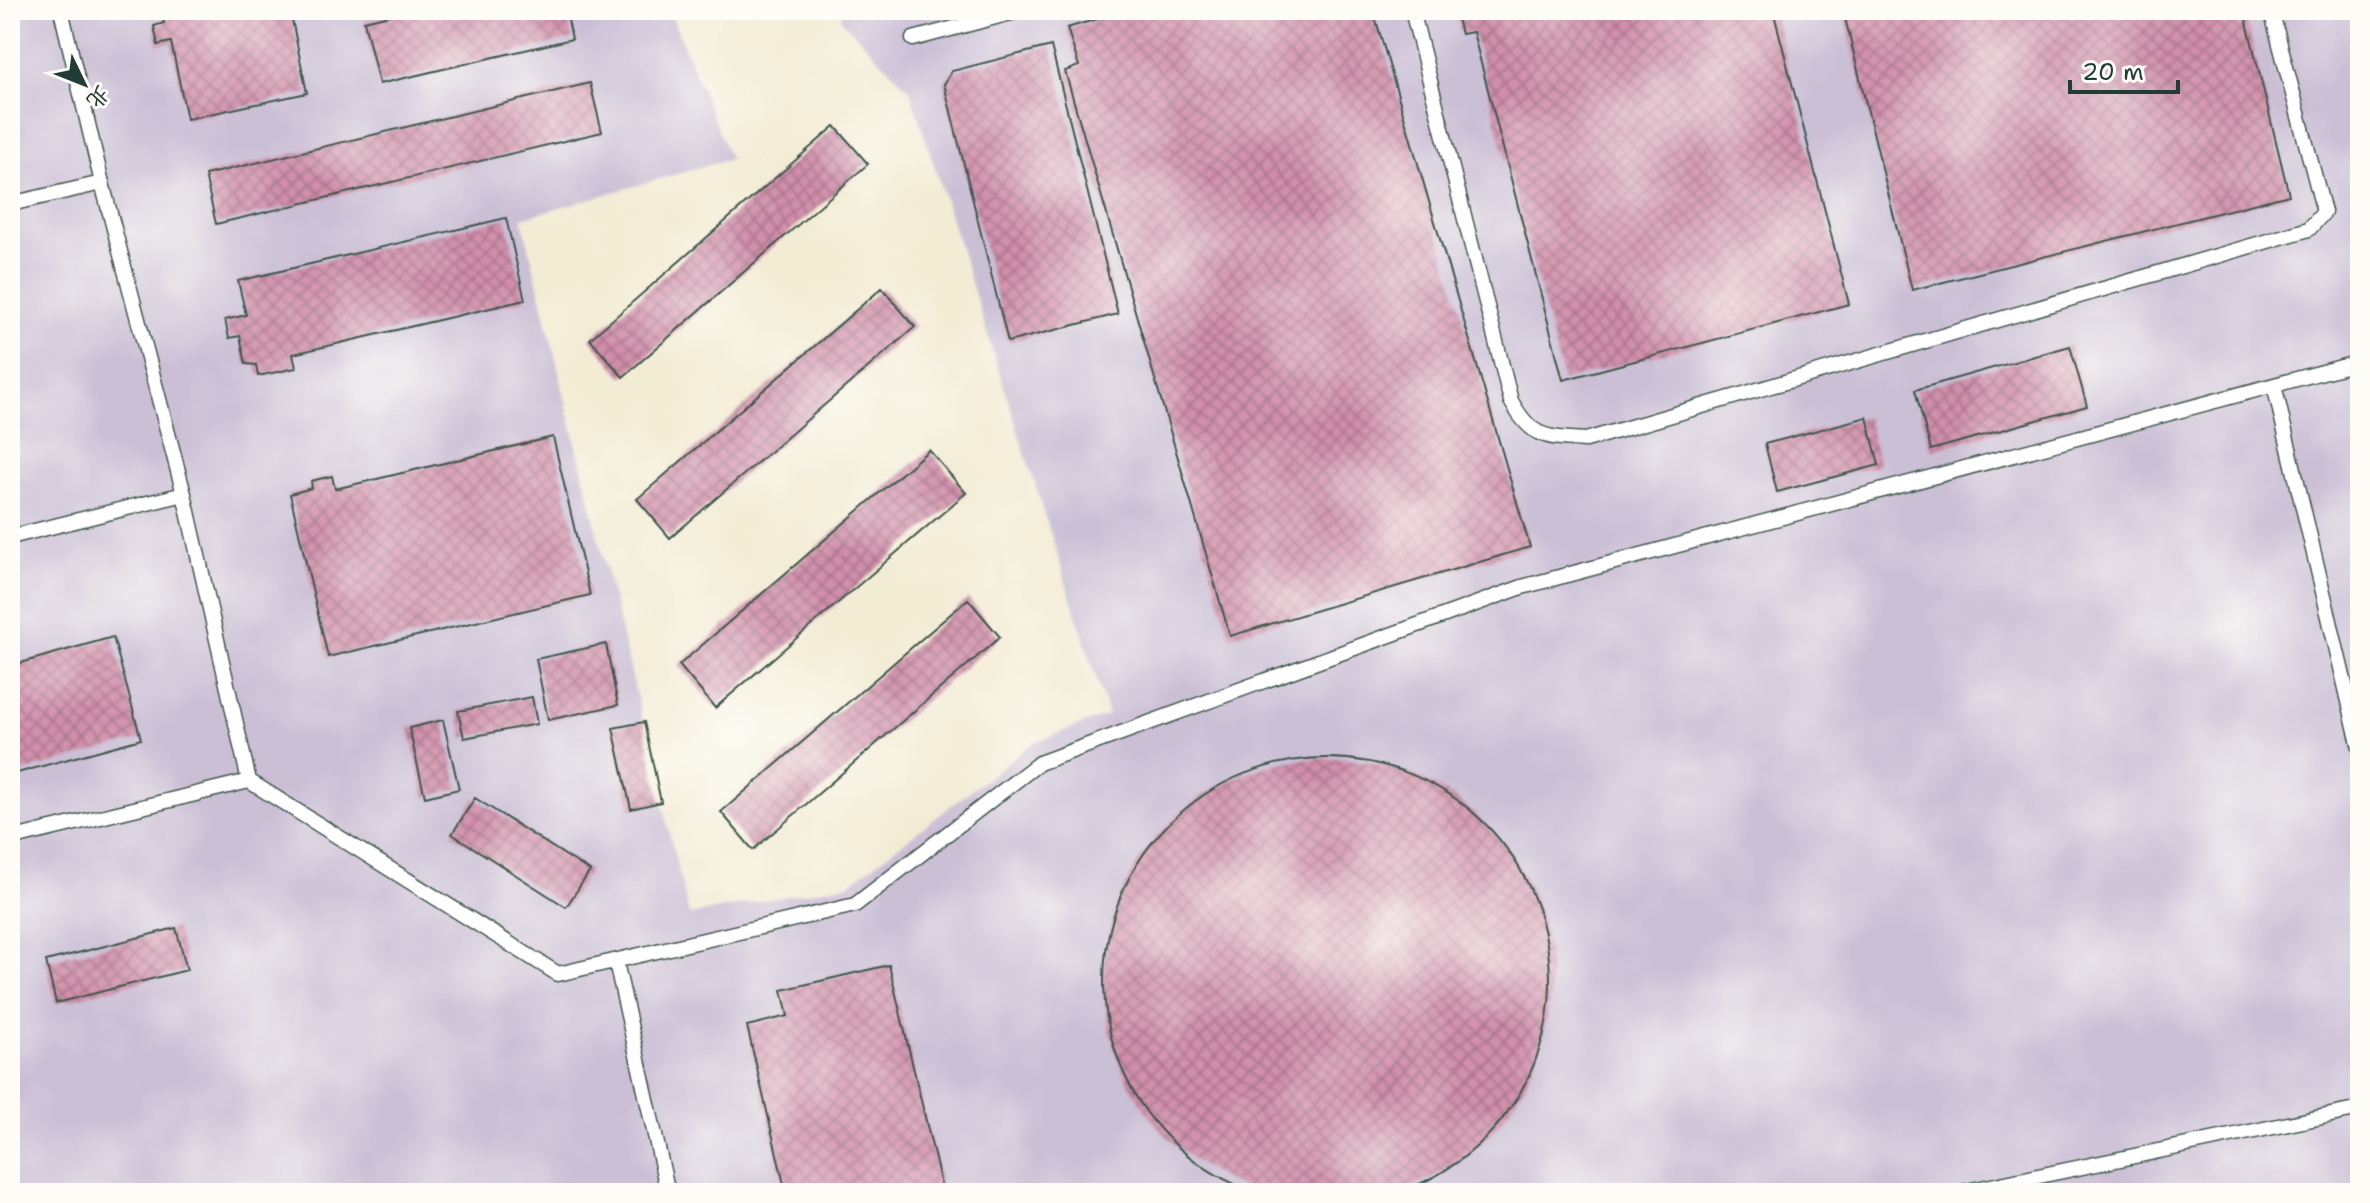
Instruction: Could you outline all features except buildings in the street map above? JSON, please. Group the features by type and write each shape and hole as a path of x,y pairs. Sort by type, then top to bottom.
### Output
{"lane":[{"path":"61,10 102,183 184,494 249,781 558,974 855,905 1039,763 1522,587 2360,362"},
{"path":"913,39 1022,10"},
{"path":"1412,10 1511,401 1524,424 1548,437 1586,440 2309,229 2324,212 2271,10"},
{"path":"10,204 102,183"},
{"path":"2274,385 2360,748"},
{"path":"10,537 184,494"},
{"path":"10,839 249,781"},
{"path":"616,962 668,1193"},
{"path":"1957,1193 2360,1109"}],"shaded area":[{"path":"10,10 669,10 730,159 522,218 689,915 849,884 1033,743 1108,715 910,90 842,21 841,10 2360,10 2360,1193 10,1193"}]}
